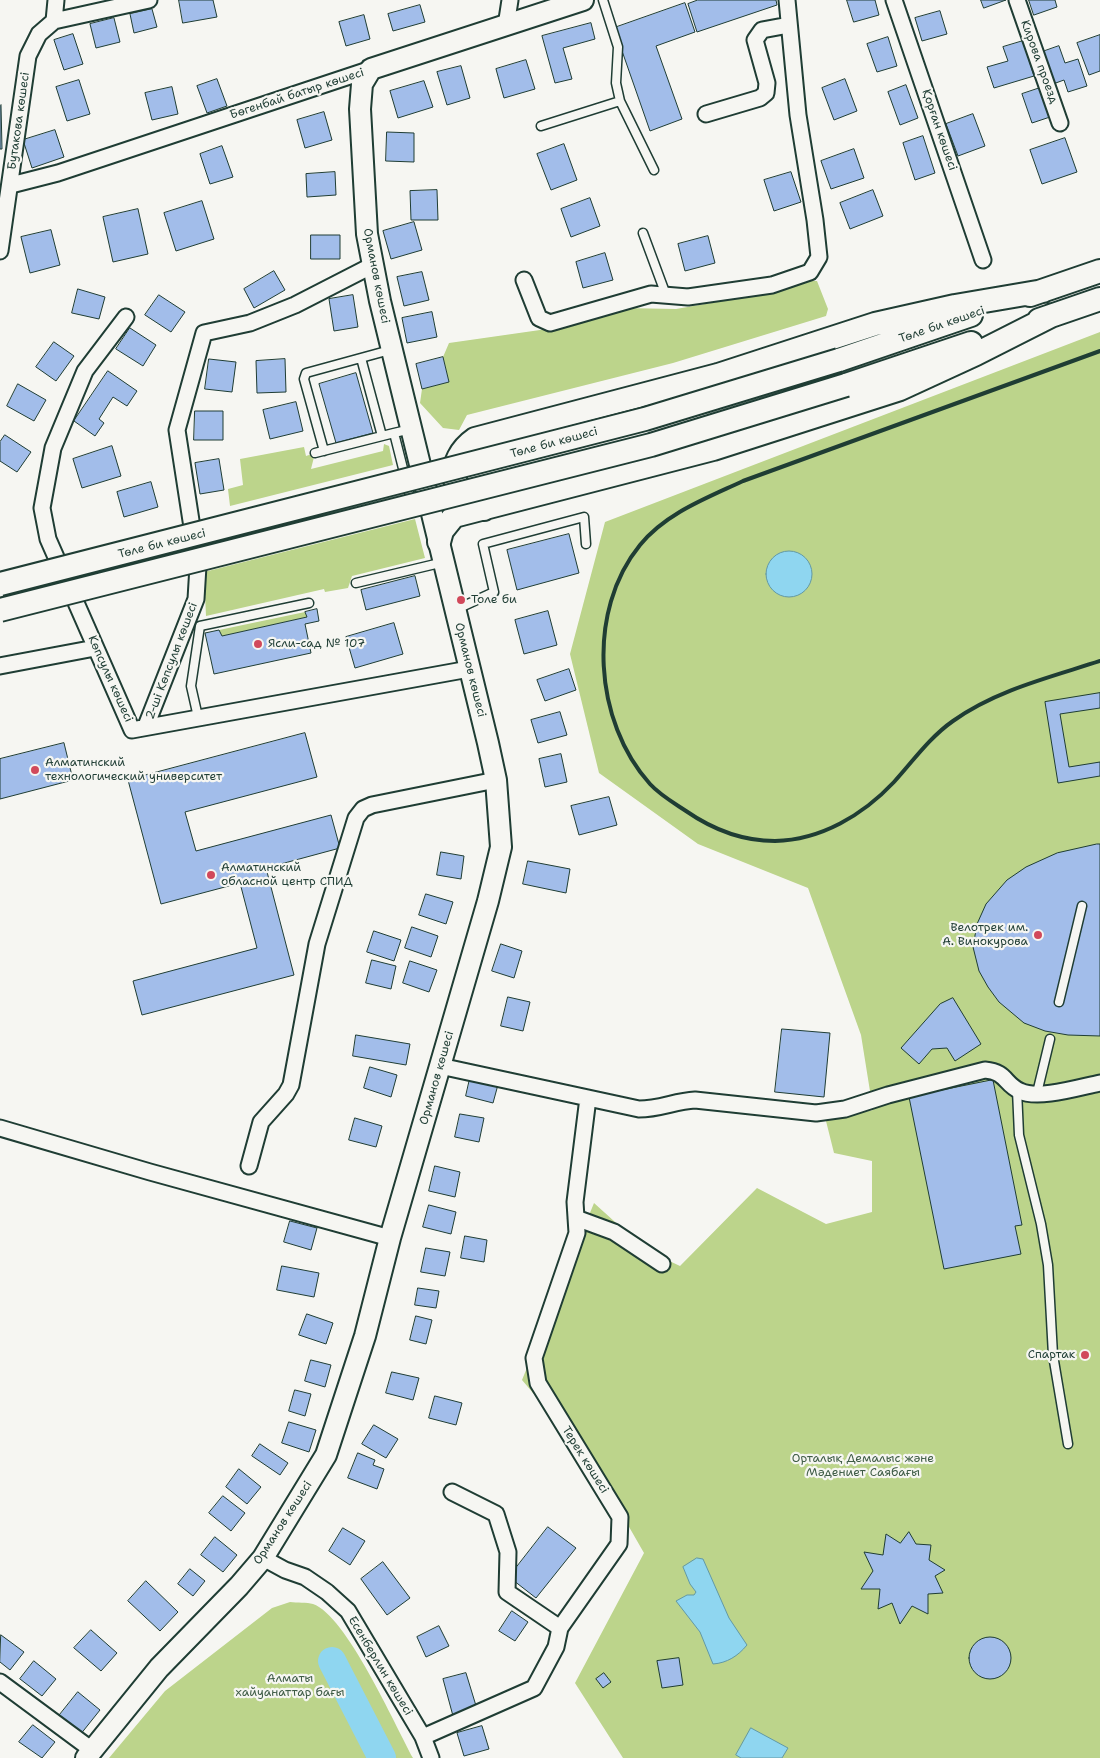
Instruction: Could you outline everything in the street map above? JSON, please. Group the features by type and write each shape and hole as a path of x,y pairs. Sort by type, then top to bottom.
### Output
{"main road":[{"name":"Төле би көшесі","path":"0,584 626,424 839,360 1100,271"},
{"path":"484,510 465,498 458,488 455,474 457,457 465,446 476,439 718,375 875,324 955,306 1043,291"},
{"name":"Төле би көшесі","path":"0,610 651,445 846,384 1100,299"},
{"path":"441,552 442,531 454,516 484,510 714,449 900,389 976,354 1053,315"}],"street":[{"path":"56,0 54,21 149,0"},
{"path":"506,26 510,0"},
{"name":"Бөгенбай батыр көшесі","path":"11,185 58,173 473,34 506,26 583,0"},
{"path":"524,280 539,318 550,323 644,296 688,297 772,285 810,272 815,266 818,257 815,220 798,115 787,0"},
{"name":"Қорған көшесі","path":"894,0 984,260"},
{"name":"Кирова проезд","path":"1016,0 1060,123"},
{"name":"Бутакова көшесі","path":"0,251 11,185 28,56 39,34 54,21"},
{"path":"706,114 760,98 766,93 767,84 755,40 762,30 790,24"},
{"name":"Орманов көшесі","path":"89,1754 159,1668 239,1586 263,1558 326,1455 365,1336 390,1238 488,901 501,847 496,780 441,552 402,431 392,350 372,265 367,234 360,109 362,84 371,69"},
{"name":"2-ші Көпсулы көшесі","path":"146,726 196,599 198,566 177,430 204,333 250,323 295,305 372,265"},
{"name":"Көпсулы көшесі","path":"126,317 85,371 53,448 42,508 48,539 132,730 469,670"},
{"path":"0,666 95,648"},
{"path":"249,1166 261,1122 286,1094 290,1085 317,944 356,818 363,809 372,805 496,780"},
{"path":"440,1066 639,1109 656,1109 681,1101 695,1100 816,1113 845,1109 888,1095 985,1070 997,1071 1017,1090 1025,1093 1037,1093 1100,1083"},
{"name":"Терек көшесі","path":"423,1737 534,1688 556,1647 560,1628 619,1544 620,1517 538,1383 534,1358 577,1233 575,1202 588,1098"},
{"path":"0,1128 150,1172 390,1238"},
{"path":"576,1218 614,1232 662,1264"},
{"path":"452,1492 496,1514 508,1552 507,1592 560,1628"},
{"name":"Есенберлин көшесі","path":"263,1558 285,1570 305,1577 327,1592 348,1612 423,1737 431,1758"},
{"path":"0,1682 89,1754"}],"lane":[{"path":"603,0 618,47 616,83 620,100 654,170"},
{"path":"541,126 620,100"},
{"path":"643,234 666,295"},
{"path":"324,451 304,379 311,371 392,350"},
{"path":"361,358 382,436"},
{"path":"315,453 402,431 415,514"},
{"path":"455,610 494,592 483,544 584,517 586,544"},
{"path":"356,584 441,552"},
{"path":"198,717 191,686 200,626 309,603"},
{"path":"1059,1002 1082,906"},
{"path":"1037,1093 1050,1039"},
{"path":"1017,1090 1020,1135 1041,1224 1051,1282 1053,1355 1068,1444"}],"green space":[{"path":"817,281 828,309 826,316 673,363 467,415 459,430 443,428 420,403 422,389 449,382 443,357 449,343 540,330 624,308 676,309 784,289"},
{"name":"Орталық Демалыс және Мәдениет Саябағы","path":"1100,332 1100,1758 623,1758 575,1683 644,1553 593,1464 522,1380 594,1203 646,1250 680,1266 757,1188 826,1224 872,1212 872,1161 834,1153 826,1121 873,1110 861,1035 808,888 698,844 599,773 570,654 605,522"},
{"path":"384,444 389,446 393,465 230,506 228,489 243,485 240,459 304,447 306,456 315,453 311,469 383,451"},
{"path":"415,519 425,558 352,576 348,588 325,592 324,589 206,616 204,572"},
{"path":"305,612 307,617 222,636 219,630"},
{"name":"Алматы хайуанаттар бағы","path":"290,1602 313,1604 326,1612 340,1628 369,1673 413,1758 109,1758 165,1691 272,1608"}],"water":[{"path":"785,551 793,551 802,555 808,561 812,574 808,587 802,593 793,597 785,597 776,593 770,587 766,578 766,570 770,561 776,555"},
{"path":"697,1558 703,1559 729,1618 747,1645 732,1658 713,1664 700,1632 676,1601 687,1595 694,1595 696,1592 690,1584 683,1567"},
{"path":"751,1728 788,1748 782,1758 741,1758 736,1755"}],"building":[{"path":"179,0 213,0 217,17 183,23"},
{"path":"698,0 776,0 777,5 697,32 688,4"},
{"path":"847,0 875,0 879,15 854,22"},
{"path":"981,0 1006,0 984,8"},
{"path":"1029,0 1055,0 1057,7 1034,15"},
{"path":"685,3 695,32 656,46 682,119 650,131 614,28"},
{"path":"420,5 425,22 393,31 388,14"},
{"path":"152,9 157,27 134,33 130,14"},
{"path":"940,11 947,34 922,41 915,18"},
{"path":"364,15 370,39 346,46 339,22"},
{"path":"114,18 120,42 96,48 90,24"},
{"path":"591,23 595,39 563,48 572,79 555,83 542,36"},
{"path":"73,34 83,64 64,70 54,40"},
{"path":"1100,35 1100,71 1089,75 1077,43"},
{"path":"888,37 897,66 877,72 867,44"},
{"path":"1023,41 1034,76 994,88 987,67 1008,61 1003,47"},
{"path":"1059,46 1065,63 1078,59 1087,86 1068,92 1064,80 1053,84 1042,52"},
{"path":"526,60 535,89 504,98 496,69"},
{"path":"461,66 470,98 447,105 437,72"},
{"path":"217,79 227,106 207,113 197,86"},
{"path":"845,79 857,111 834,120 822,88"},
{"path":"79,80 90,114 67,121 56,87"},
{"path":"424,81 433,107 398,118 390,91"},
{"path":"906,85 918,118 900,125 888,92"},
{"path":"172,87 178,114 152,120 145,93"},
{"path":"1040,88 1050,117 1032,123 1022,94"},
{"path":"0,106 2,149 0,149"},
{"path":"324,112 332,140 305,148 297,120"},
{"path":"973,114 985,146 958,156 946,124"},
{"path":"55,130 64,157 32,168 23,140"},
{"path":"387,132 414,133 414,162 386,161"},
{"path":"923,136 935,173 915,180 903,143"},
{"path":"1065,138 1077,172 1042,184 1030,150"},
{"path":"564,144 577,180 551,190 537,154"},
{"path":"222,146 233,177 210,184 200,154"},
{"path":"854,149 864,178 831,189 821,161"},
{"path":"335,172 336,195 307,197 306,174"},
{"path":"791,172 801,202 774,211 764,180"},
{"path":"437,190 438,220 411,220 410,191"},
{"path":"873,190 883,216 850,229 840,203"},
{"path":"590,198 600,226 571,237 561,209"},
{"path":"202,201 214,239 176,251 164,213"},
{"path":"138,209 148,254 113,262 103,217"},
{"path":"414,222 422,250 391,259 383,231"},
{"path":"51,230 60,265 30,273 21,237"},
{"path":"311,235 340,235 340,259 311,259"},
{"path":"708,236 715,263 685,271 678,244"},
{"path":"605,253 613,280 583,288 576,262"},
{"path":"274,271 285,290 254,308 244,289"},
{"path":"422,272 429,300 404,306 397,277"},
{"path":"78,289 105,297 99,319 72,313"},
{"path":"159,295 185,312 171,332 145,315"},
{"path":"353,295 358,327 334,331 329,299"},
{"path":"432,312 437,337 407,343 402,318"},
{"path":"130,328 156,345 143,366 116,349"},
{"path":"54,342 74,356 56,381 36,367"},
{"path":"443,357 449,382 422,389 416,364"},
{"path":"209,359 236,362 232,392 205,389"},
{"path":"285,359 286,392 257,393 256,361"},
{"path":"108,371 137,391 127,406 113,397 99,419 104,423 95,436 74,421"},
{"path":"356,373 373,433 336,443 319,384"},
{"path":"18,384 46,400 34,421 7,406"},
{"path":"296,402 303,431 270,439 263,410"},
{"path":"195,411 223,411 223,440 194,440"},
{"path":"5,435 31,452 17,472 0,461 0,442"},
{"path":"112,446 121,476 82,488 73,459"},
{"path":"219,459 224,490 200,494 195,463"},
{"path":"151,482 158,507 124,517 117,492"},
{"path":"569,534 579,573 517,590 507,550"},
{"path":"415,576 420,596 366,610 361,590"},
{"name":"Ясли-сад № 107","path":"317,609 319,621 305,624 311,653 214,674 205,633 219,630 222,636 307,617 305,612"},
{"path":"548,611 557,645 524,654 515,620"},
{"path":"394,623 403,654 355,668 346,637"},
{"path":"569,669 576,690 545,701 537,680"},
{"path":"1100,693 1100,708 1060,714 1069,767 1100,762 1100,776 1058,783 1045,702"},
{"path":"560,712 567,735 538,743 531,720"},
{"name":"Алматинский обласной центр СПИД","path":"305,733 317,777 185,812 196,851 331,815 340,848 266,868 294,975 142,1015 133,981 257,948 240,883 161,904 128,780"},
{"name":"Алматинский технологический университет","path":"64,743 73,780 0,799 0,759"},
{"path":"561,754 567,782 545,787 539,759"},
{"path":"609,797 617,825 579,835 571,806"},
{"name":"Велотрек им. А. Винокурова","path":"1100,844 1100,1036 1068,1035 1045,1031 1024,1023 999,1002 988,987 979,971 973,947 977,924 986,904 1007,880 1026,867 1057,853"},
{"path":"441,852 464,856 461,879 437,875"},
{"path":"528,861 570,869 566,893 523,884"},
{"path":"426,894 453,902 446,924 419,915"},
{"path":"412,927 438,936 431,957 405,948"},
{"path":"374,931 401,940 394,961 367,952"},
{"path":"501,944 522,951 514,978 492,971"},
{"path":"372,960 396,966 391,989 366,983"},
{"path":"410,961 437,970 429,992 403,983"},
{"path":"508,997 530,1002 523,1031 501,1026"},
{"path":"953,998 981,1044 955,1061 947,1048 932,1049 919,1064 901,1048 940,1004"},
{"path":"782,1029 830,1033 824,1097 775,1092"},
{"path":"356,1035 410,1044 406,1065 353,1056"},
{"path":"370,1067 397,1075 391,1097 364,1088"},
{"path":"471,1074 499,1081 493,1103 466,1096"},
{"path":"993,1080 1022,1225 1015,1226 1021,1254 944,1269 909,1097"},
{"path":"460,1114 484,1118 479,1142 455,1137"},
{"path":"355,1118 382,1126 376,1147 349,1140"},
{"path":"435,1166 460,1172 455,1197 429,1191"},
{"path":"429,1205 456,1212 451,1234 423,1227"},
{"path":"290,1221 317,1228 311,1250 284,1242"},
{"path":"465,1236 487,1240 484,1262 461,1258"},
{"path":"426,1248 450,1252 445,1276 421,1272"},
{"path":"282,1266 319,1273 314,1297 277,1290"},
{"path":"418,1288 439,1291 436,1308 415,1305"},
{"path":"307,1314 333,1323 326,1344 299,1335"},
{"path":"416,1316 432,1320 426,1344 410,1340"},
{"path":"311,1360 331,1365 325,1387 305,1381"},
{"path":"392,1372 419,1378 413,1400 386,1393"},
{"path":"295,1390 311,1394 305,1416 289,1411"},
{"path":"435,1396 462,1403 456,1425 429,1418"},
{"path":"289,1422 316,1430 309,1452 282,1443"},
{"path":"374,1425 398,1439 386,1458 362,1444"},
{"path":"260,1444 288,1463 280,1475 252,1456"},
{"path":"358,1453 375,1460 373,1465 384,1469 377,1489 348,1478"},
{"path":"239,1469 261,1487 247,1504 226,1487"},
{"path":"223,1496 245,1513 231,1531 209,1513"},
{"path":"548,1527 576,1548 536,1598 509,1577"},
{"path":"343,1528 365,1541 350,1565 329,1551"},
{"path":"909,1532 916,1544 931,1545 929,1560 945,1570 935,1576 943,1593 928,1594 928,1614 912,1606 900,1624 892,1603 878,1609 880,1589 861,1589 873,1571 864,1552 883,1555 886,1534 900,1543"},
{"path":"215,1537 237,1555 223,1572 201,1555"},
{"path":"383,1562 410,1598 387,1615 361,1579"},
{"path":"190,1569 205,1581 193,1596 178,1584"},
{"path":"146,1581 178,1612 160,1631 128,1601"},
{"path":"512,1611 528,1622 515,1641 499,1631"},
{"path":"439,1626 449,1646 426,1657 417,1637"},
{"path":"91,1630 117,1653 101,1671 74,1648"},
{"path":"1,1635 24,1652 10,1670 0,1662"},
{"path":"994,1637 1002,1640 1008,1646 1011,1658 1008,1670 1002,1676 986,1679 978,1676 972,1670 969,1654 972,1646 978,1640"},
{"path":"679,1658 683,1685 662,1688 657,1661"},
{"path":"34,1661 56,1679 42,1696 20,1679"},
{"path":"466,1673 477,1709 453,1716 443,1679"},
{"path":"604,1673 611,1682 603,1688 596,1679"},
{"path":"78,1692 100,1710 80,1735 58,1717"},
{"path":"33,1725 55,1742 42,1758 19,1742"},
{"path":"482,1726 489,1749 464,1756 457,1733"}],"waterway":[{"path":"332,1661 382,1758"}],"railway":[{"path":"1100,351 743,481 701,500 675,515 650,534 640,545 623,572 611,601 605,633 604,666 608,699 617,730 631,759 650,784 672,802 706,823 728,833 751,839 775,841 792,840 825,831 855,815 882,794 937,734 970,710 1024,685 1100,661"}],"place":[{"name":"Толе би","path":"461,600"},
{"name":"Ясли-сад № 107","path":"258,644"},
{"name":"Алматинский технологический университет","path":"35,770"},
{"name":"Алматинский обласной центр СПИД","path":"211,875"},
{"name":"Велотрек им. А. Винокурова","path":"1038,935"},
{"name":"Спартак","path":"1085,1355"}]}
